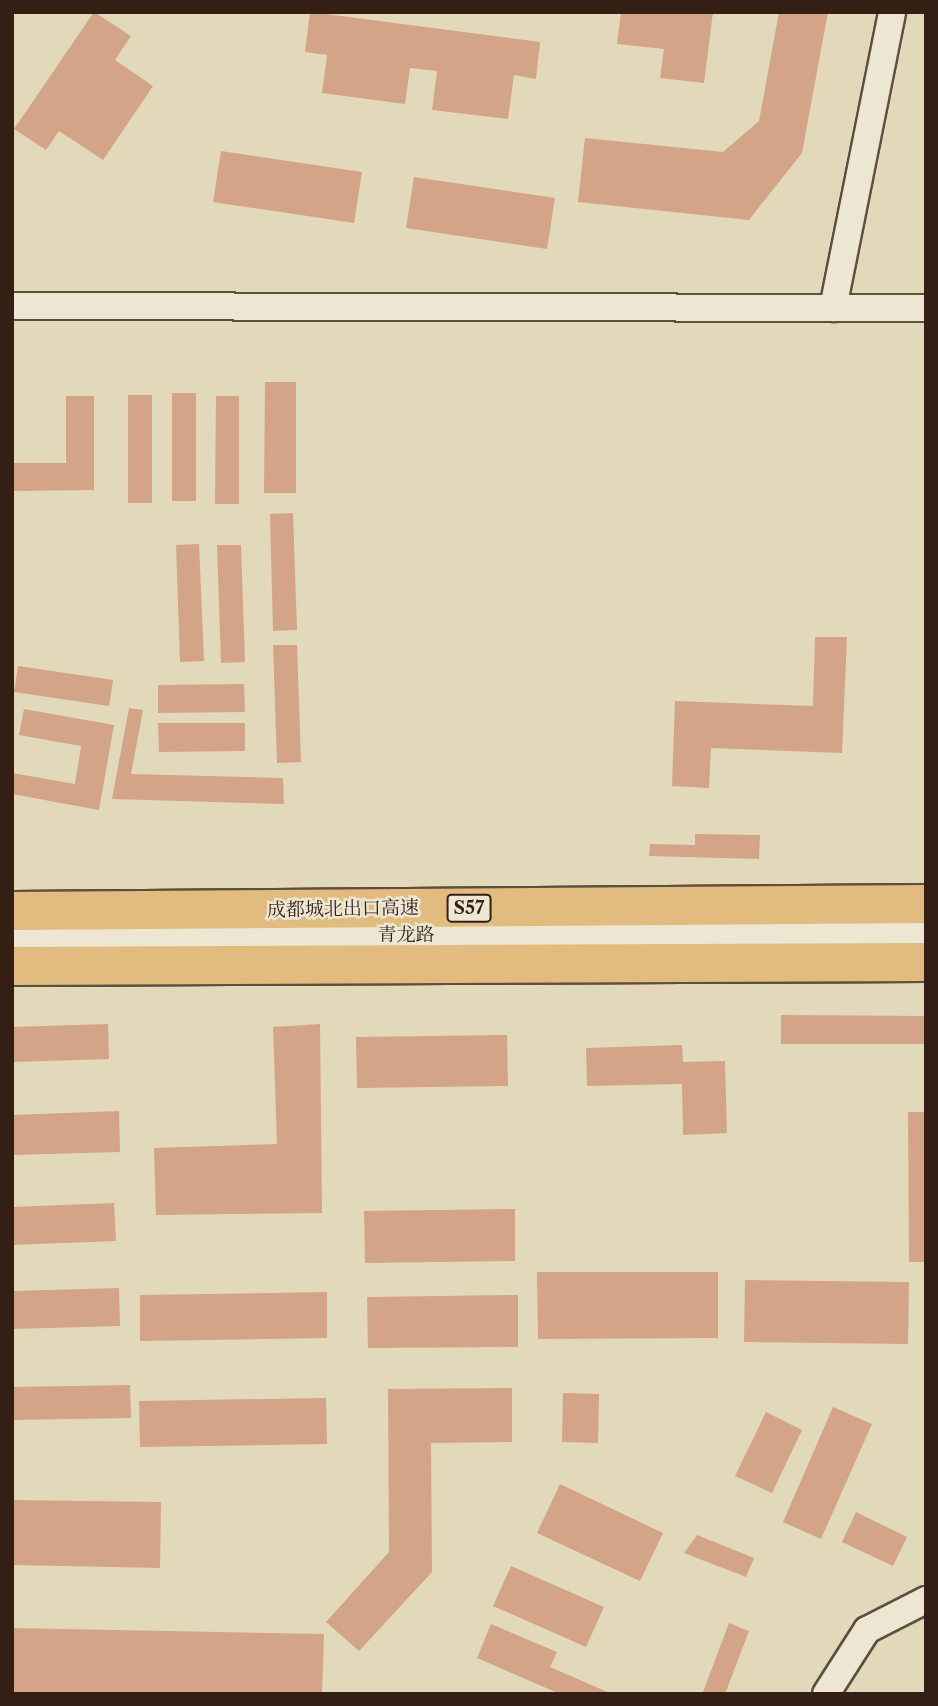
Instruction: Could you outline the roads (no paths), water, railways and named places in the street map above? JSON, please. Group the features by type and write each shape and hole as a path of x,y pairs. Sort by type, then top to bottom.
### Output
{"highway":[{"name":"成都城北出口高速","path":"12,911 926,904"},
{"path":"12,966 926,962"}],"street":[{"path":"833,308 892,12"},
{"path":"12,306 926,308"},
{"name":"青龙路","path":"12,938 926,930"},
{"path":"826,1694 867,1630 926,1600"}]}
